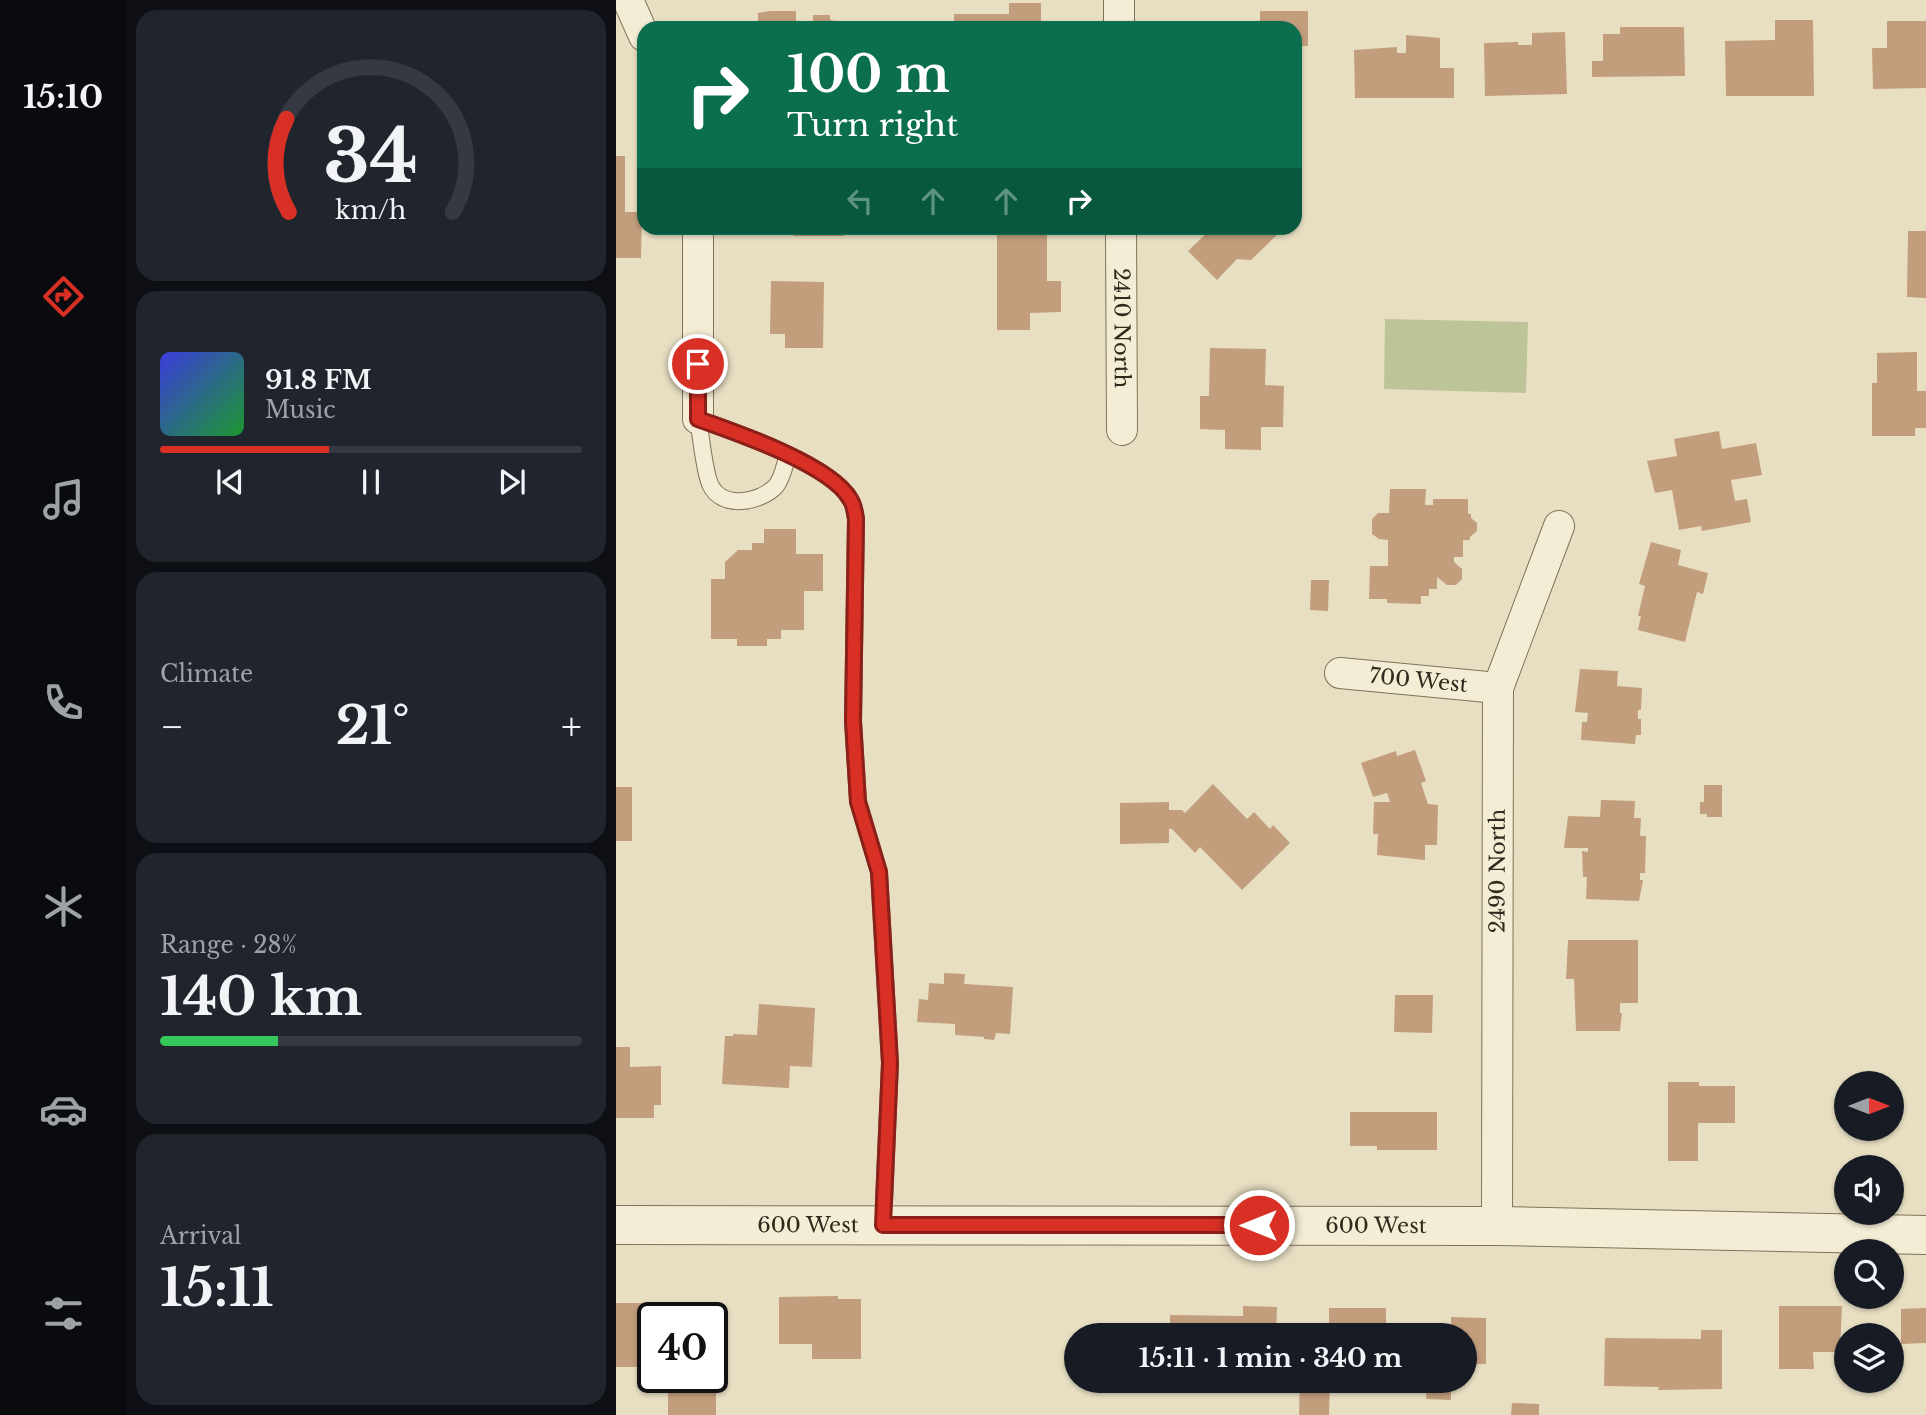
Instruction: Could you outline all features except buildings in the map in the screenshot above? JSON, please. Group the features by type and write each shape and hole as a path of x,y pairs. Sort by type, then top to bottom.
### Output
{"street":[{"path":"628,0 637,21"},
{"path":"1119,0 1119,21"},
{"path":"698,235 698,419"},
{"name":"2410 North","path":"1121,235 1122,430"},
{"name":"2490 North","path":"1497,1226 1498,688 1559,526"},
{"name":"700 West","path":"1339,673 1498,688"},
{"name":"600 West","path":"616,1225 1497,1226 1926,1235"}],"lane":[{"path":"788,455 777,485 762,496 744,502 723,498 710,485 698,419 764,442 788,455 837,484 851,499 856,519 853,721 858,802 879,872 890,1063 883,1225"}],"green space":[{"path":"1385,319 1528,322 1526,393 1384,389"}],"route":[{"path":"698,364 698,419 764,442 824,475 851,499 856,519 853,721 858,802 879,872 890,1063 883,1225 1259,1225"}]}
